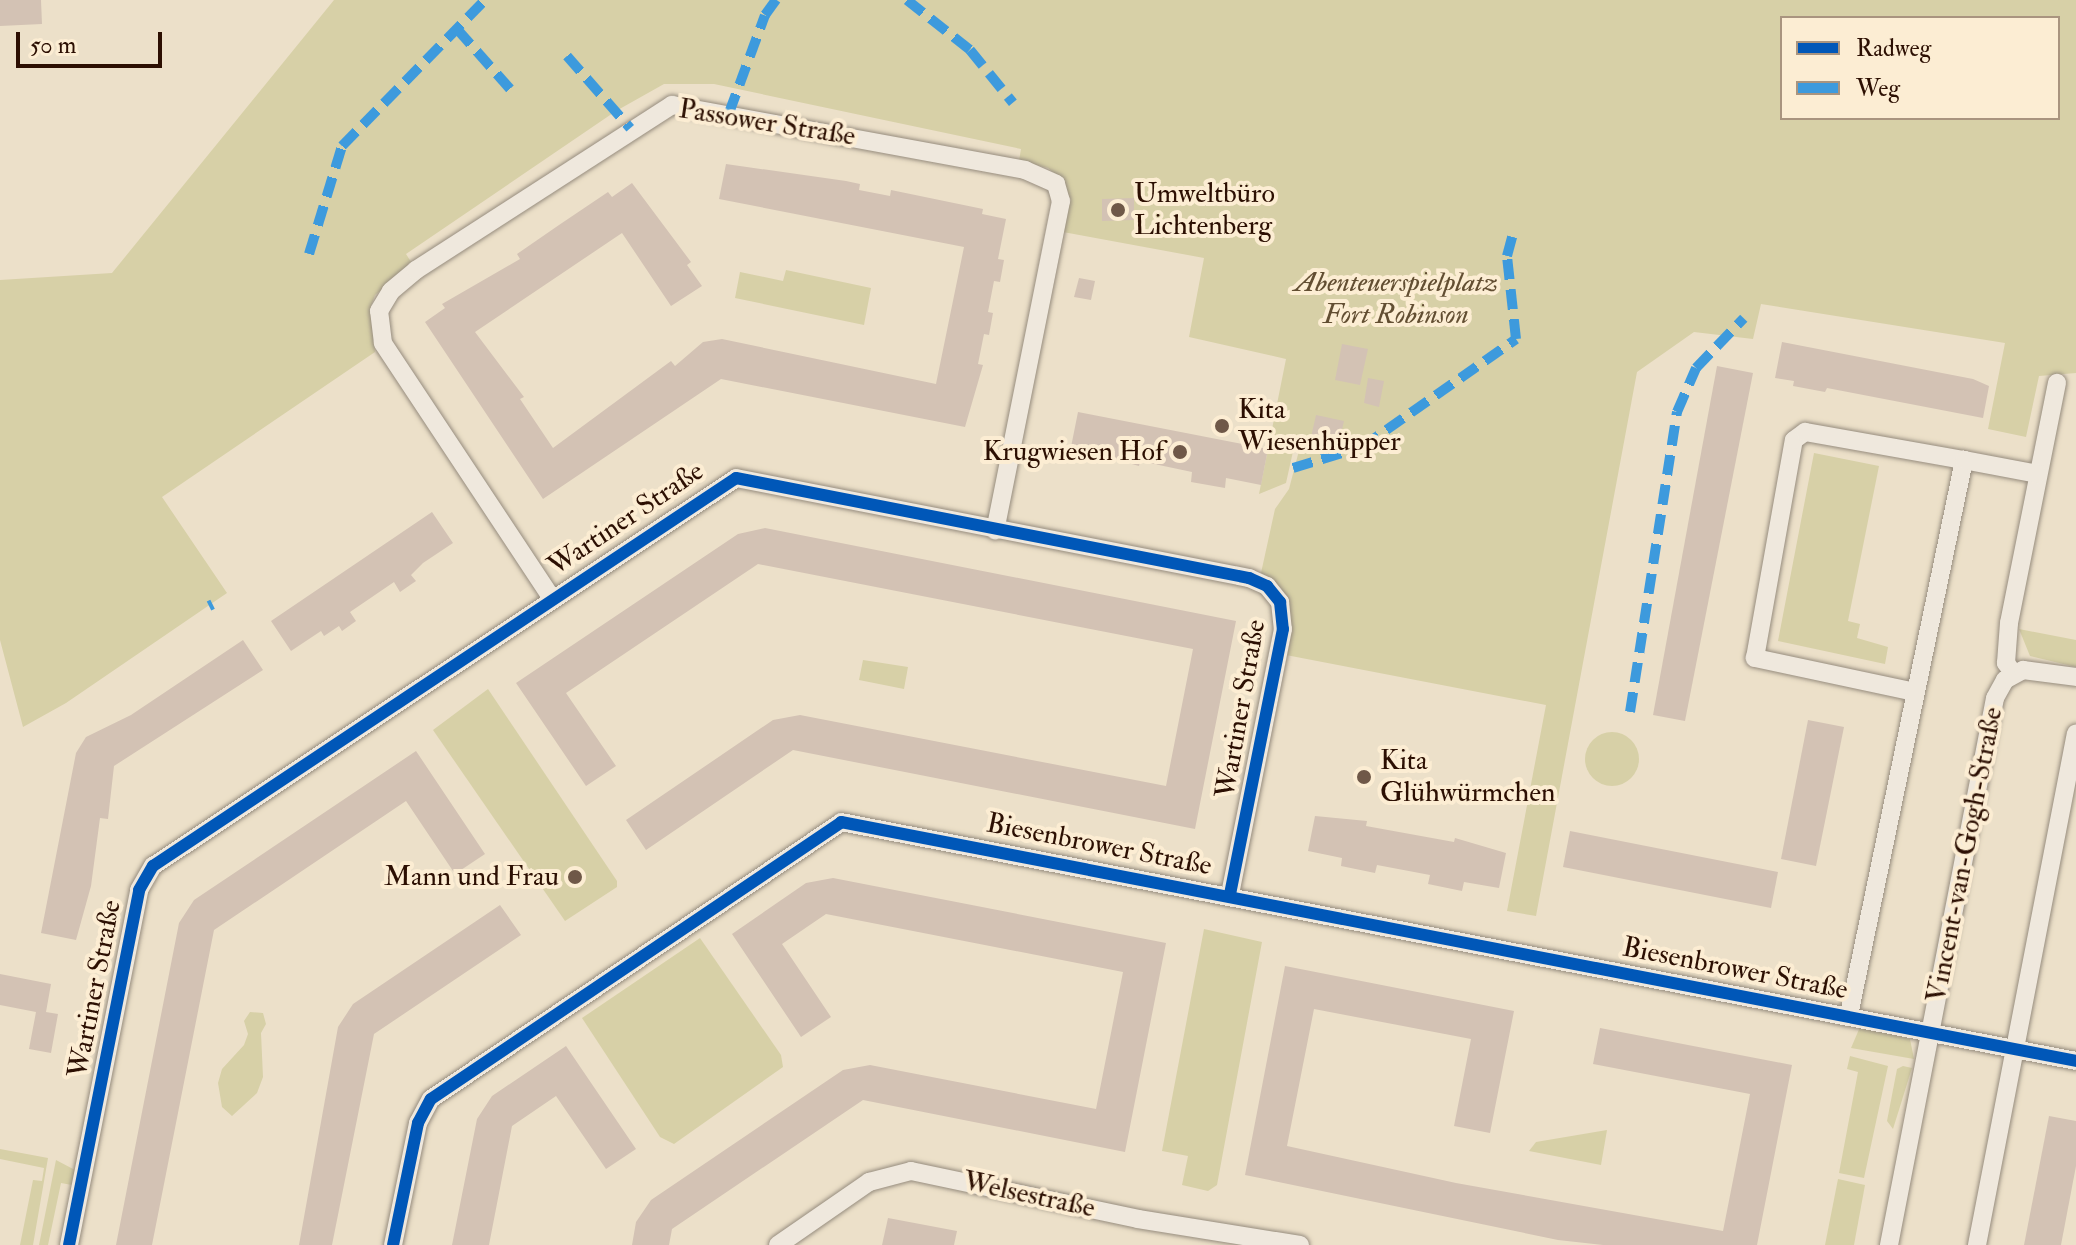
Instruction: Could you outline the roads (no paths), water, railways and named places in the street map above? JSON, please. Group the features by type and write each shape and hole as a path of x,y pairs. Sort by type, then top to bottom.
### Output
{"street":[{"name":"Passower Straße","path":"551,597 387,350 378,331 379,311 391,291 416,270 658,109 672,105 1025,170 1056,184 1061,201 995,530"},
{"name":"Vincent-van-Gogh-Straße","path":"1889,1245 1995,698 2014,674 2006,663 2009,623 2057,383"},
{"path":"1915,692 1755,658 1794,440 1805,432 2038,474"},
{"path":"1849,1015 1964,460"},
{"name":"Wartiner Straße","path":"69,1245 139,890 153,866 551,597 736,478 1249,578 1276,595 1283,629 1230,894"},
{"path":"2014,674 2038,670 2076,677"},
{"path":"1977,1245 2076,734"},
{"name":"Biesenbrower Straße","path":"393,1245 418,1123 431,1099 841,822 1230,894 2076,1061"},
{"name":"Welsestraße","path":"778,1245 869,1182 911,1171 1138,1219 1300,1245"}],"place":[{"name":"Umweltbüro Lichtenberg","path":"1118,210"},
{"name":"Kita Wiesenhüpper","path":"1222,426"},
{"name":"Krugwiesen Hof","path":"1180,452"},
{"name":"Kita Glühwürmchen","path":"1364,777"},
{"name":"Mann und Frau","path":"575,877"}],"park label":[{"name":"Abenteuerspielplatz Fort Robinson","path":"1396,299"}]}
